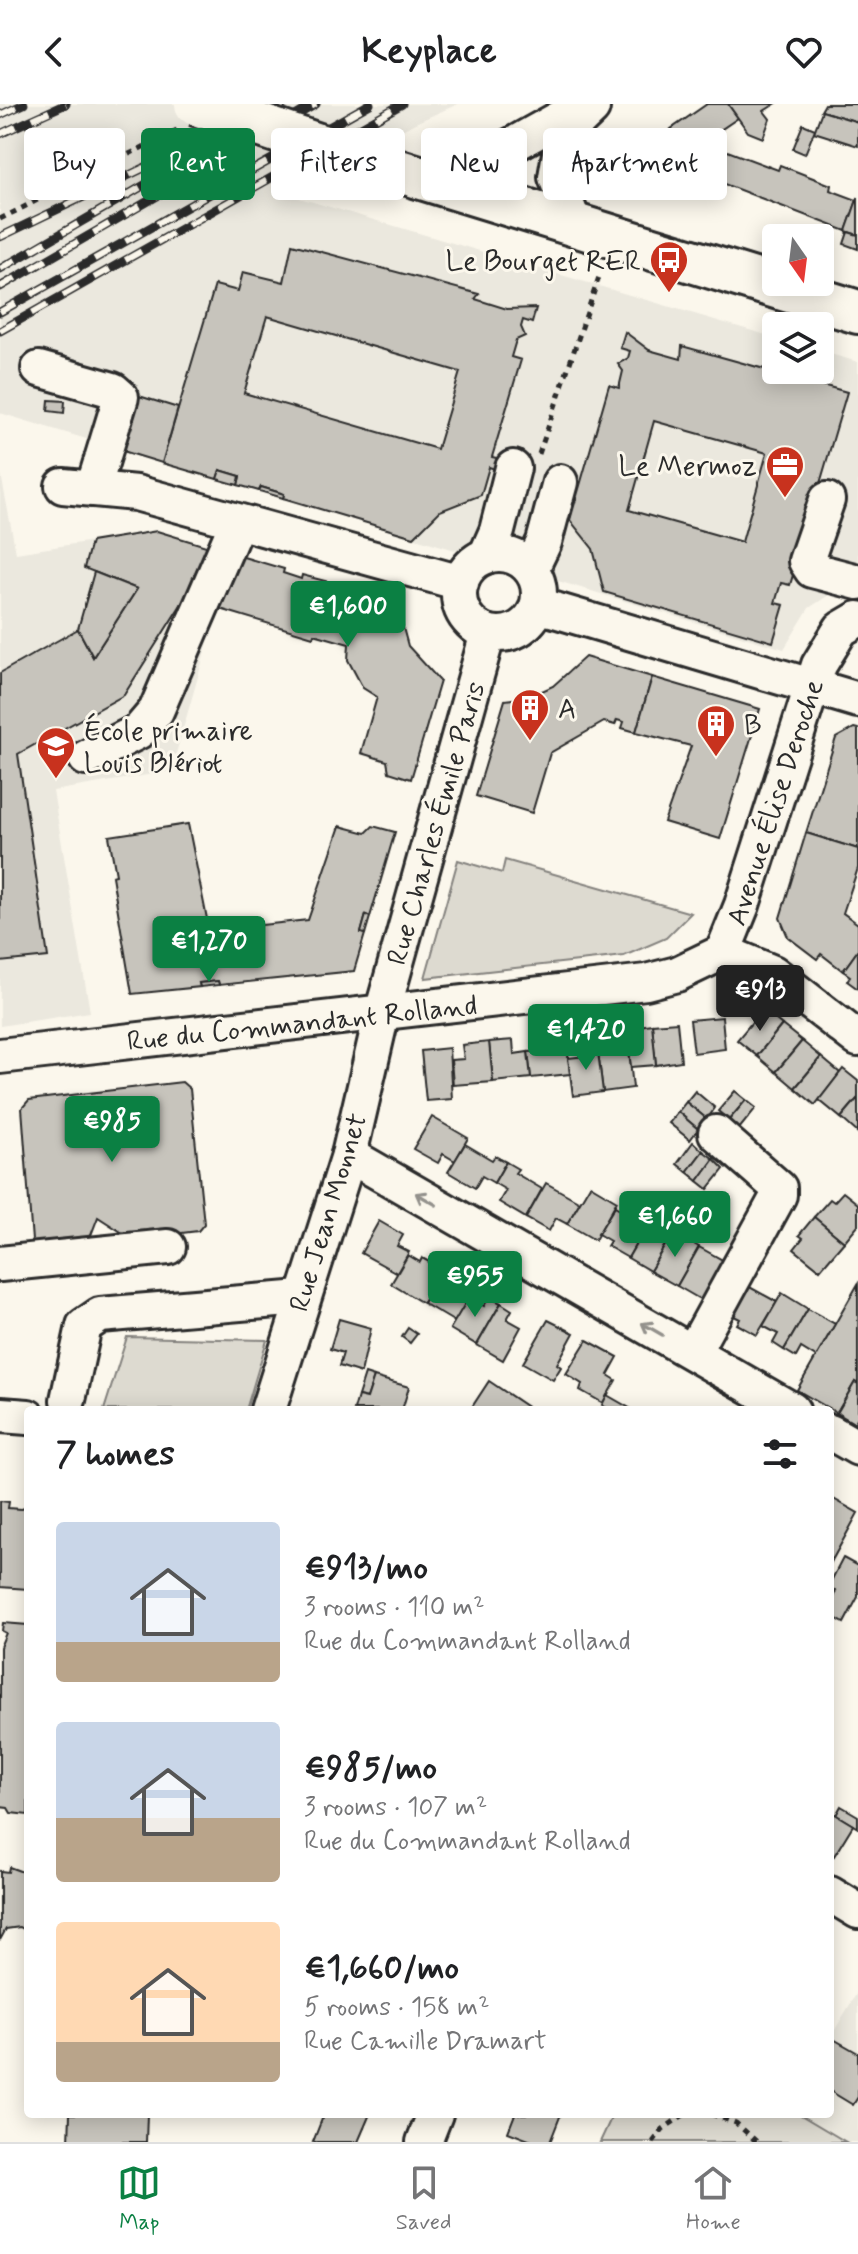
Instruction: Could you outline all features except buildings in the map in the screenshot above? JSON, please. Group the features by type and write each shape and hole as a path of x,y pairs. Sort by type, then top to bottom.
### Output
{"main road":[{"path":"190,115 357,158 421,178"},
{"path":"493,200 858,312"}],"street":[{"path":"527,137 586,104"},
{"path":"571,128 596,104"},
{"path":"506,200 506,204 543,184"},
{"path":"565,200 574,223"},
{"path":"39,369 113,390 121,397 78,487 136,493 461,583"},
{"path":"486,556 526,460"},
{"path":"531,569 544,542 560,482"},
{"path":"827,500 806,561 812,570 858,582"},
{"path":"86,758 139,731 156,711 237,523"},
{"path":"510,555 531,569 540,592 538,605 524,626 501,634 488,633 468,619 461,607 461,583 475,562 486,556 510,555"},
{"path":"538,605 858,700"},
{"name":"Avenue Élise Deroche","path":"723,952 742,905 819,665 841,629 858,619"},
{"name":"Rue Charles Émile Paris","path":"382,1013 488,633"},
{"path":"723,952 773,973 858,1039"},
{"name":"Rue du Commandant Rolland","path":"0,1056 646,982 677,974 723,952"},
{"name":"Rue Jean Monnet","path":"269,1406 301,1298 349,1155 382,1013"},
{"path":"693,1352 779,1195 779,1188 716,1133"},
{"path":"349,1155 785,1406"},
{"path":"0,1264 168,1247"},
{"path":"68,1400 84,1326 100,1315 301,1298"},
{"path":"834,1434 858,1448"},
{"path":"834,1896 858,1911"},
{"path":"424,2142 433,2118"}],"path":[{"path":"0,219 190,115"},
{"path":"526,460 600,274"},
{"path":"653,2142 663,2129 679,2118"},
{"path":"722,2118 736,2123 757,2142"}],"shaded area":[{"path":"0,104 458,104 405,129 271,128 271,200 306,200 762,334 762,384 834,384 834,355 858,362 858,576 809,608 784,649 0,413"},
{"name":"École primaire Louis Blériot","path":"0,469 16,553 157,531 233,554 171,771 53,791 90,1012 0,1026"},
{"path":"458,860 502,873 505,860 691,913 666,938 624,956 425,978"},
{"path":"127,1337 267,1340 247,1406 105,1406"},
{"path":"858,1991 858,2142 846,2142 806,2118 834,2118 834,2031"},
{"path":"611,2118 806,2118 846,2142 600,2142"}],"railway":[{"path":"0,115 24,104"},
{"path":"0,134 66,104"},
{"path":"0,237 144,168 253,104"},
{"path":"0,269 284,104"},
{"path":"0,287 316,104"},
{"path":"0,312 370,104"},
{"path":"0,331 402,104"}],"place":[{"name":"Le Bourget RER","path":"669,294"},
{"name":"Le Mermoz","path":"785,499"},
{"name":"A","path":"530,742"},
{"name":"B","path":"716,758"},
{"name":"École primaire Louis Blériot","path":"56,780"}]}
